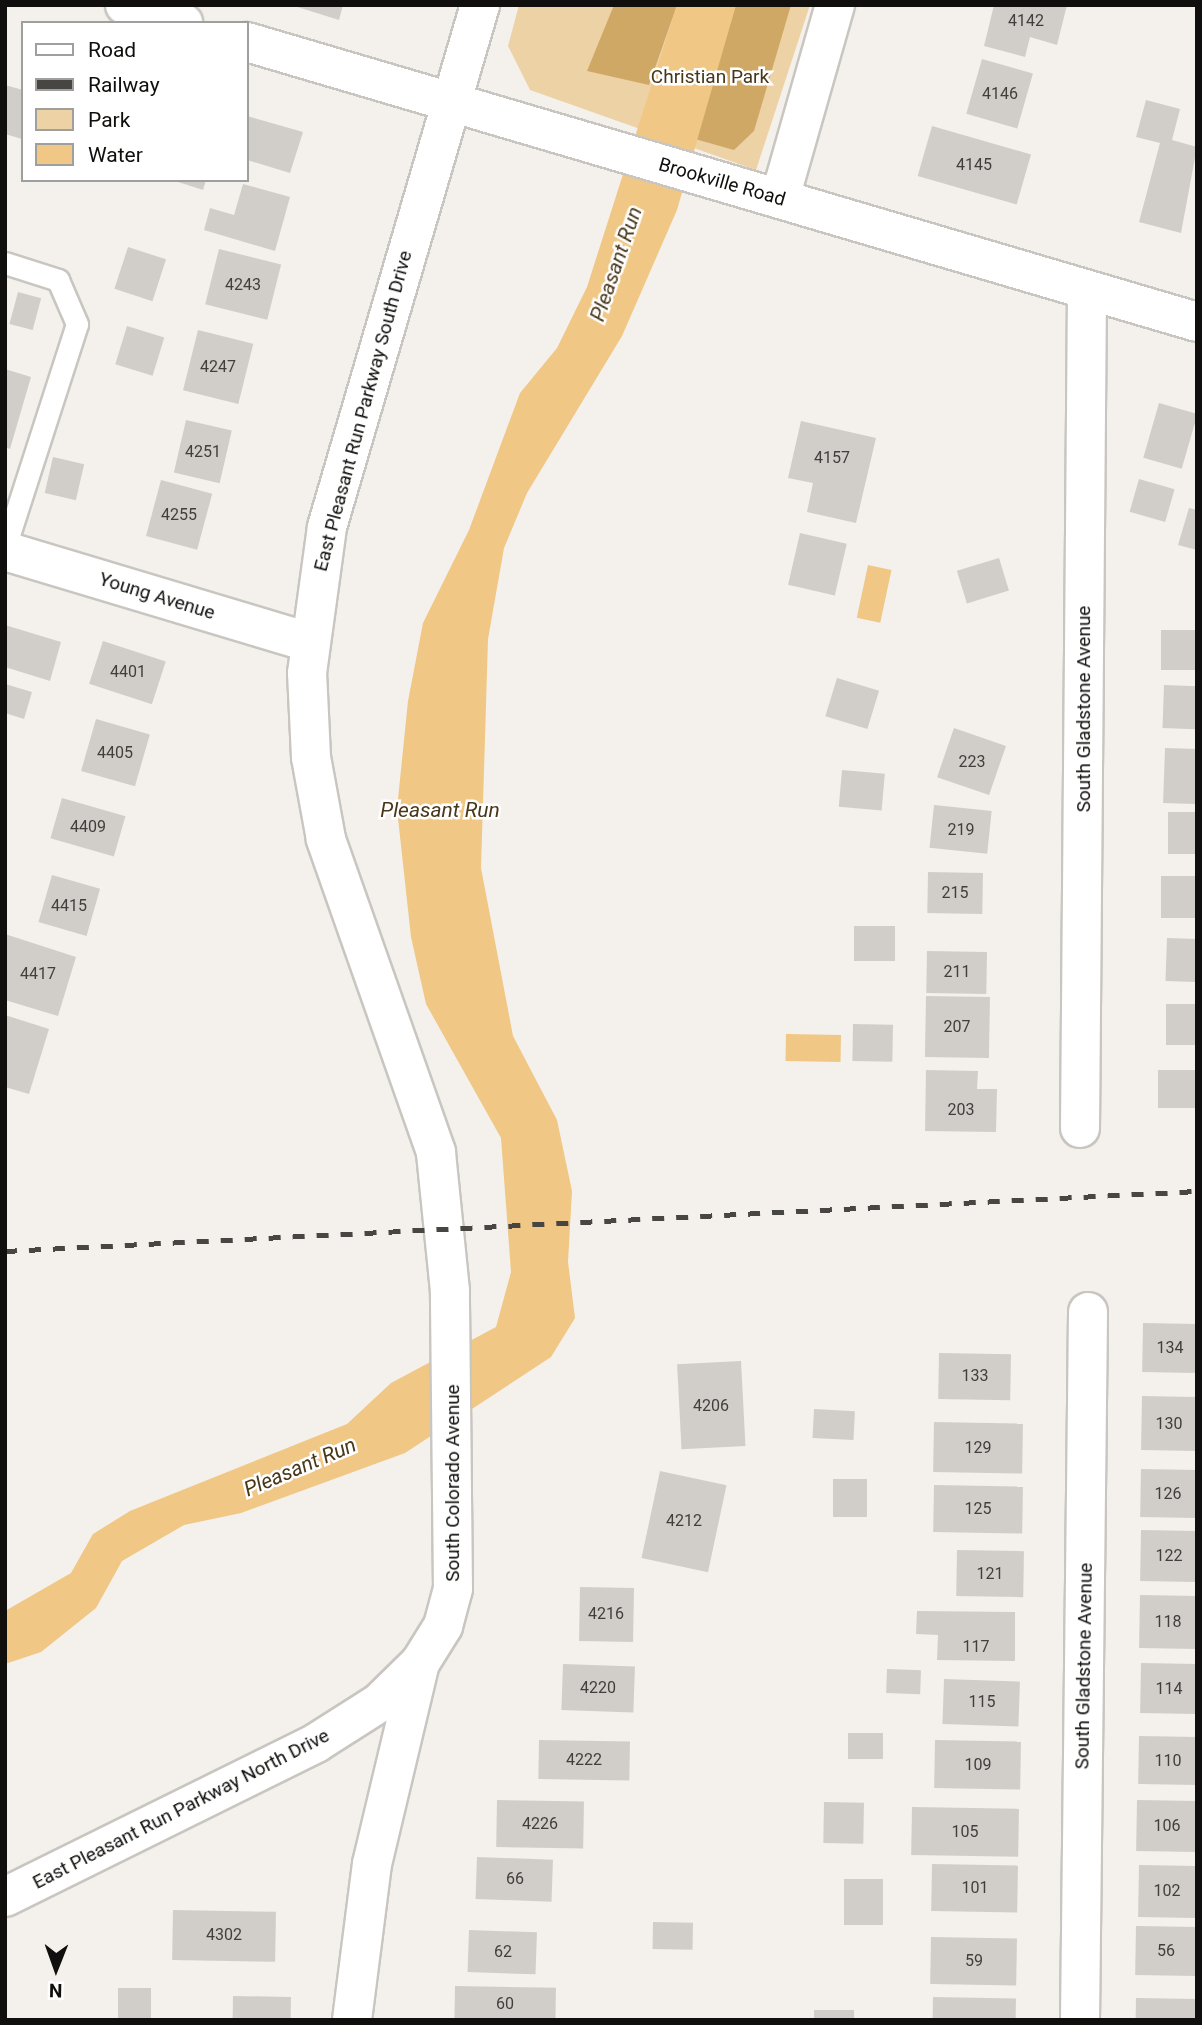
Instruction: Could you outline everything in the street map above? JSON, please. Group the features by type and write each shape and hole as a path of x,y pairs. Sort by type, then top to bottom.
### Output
{"street":[{"path":"125,5 176,16"},
{"name":"East Pleasant Run Parkway South Drive","path":"444,1226 429,1124 326,839 311,757 308,642 327,527 480,5"},
{"path":"780,198 835,5"},
{"name":"Brookville Road","path":"248,42 1197,322"},
{"name":"South Gladstone Avenue","path":"1080,1128 1087,290"},
{"name":"Young Avenue","path":"5,549 308,642"},
{"name":"South Colorado Avenue","path":"352,2020 372,1864 419,1663 443,1626 453,1589 455,1448 450,1291 444,1226"},
{"name":"South Gladstone Avenue","path":"1080,2020 1088,1312"},
{"name":"East Pleasant Run Parkway North Drive","path":"5,1897 316,1743 379,1703 419,1663"}],"lane":[{"path":"5,263 58,281 77,324 5,549"}],"green space":[{"name":"Christian Park","path":"519,5 810,5 756,170 530,90 508,46"}],"shaded area":[{"path":"614,5 677,5 649,85 587,71"},
{"path":"736,5 791,5 754,131 734,150 695,139"}],"water":[{"name":"Pleasant Run","path":"677,5 736,5 677,210 622,336 527,493 504,548 488,639 481,868 513,1036 557,1120 572,1191 568,1262 575,1318 551,1357 405,1453 241,1513 184,1525 122,1561 96,1608 41,1652 5,1664 5,1611 71,1573 93,1534 130,1511 347,1424 391,1383 496,1327 511,1272 501,1138 426,1004 411,937 397,809 408,701 423,623 469,530 520,393 557,348 587,287"},
{"path":"868,565 891,570 880,623 857,618"},
{"path":"786,1034 841,1035 841,1062 786,1061"}],"building":[{"path":"291,5 343,5 339,20"},
{"path":"994,5 1067,5 1057,45 1030,37 1025,57 984,46"},
{"path":"982,59 1033,74 1017,128 966,114"},
{"path":"5,85 21,89 21,139 5,134"},
{"path":"1146,100 1180,109 1172,140 1197,147 1181,233 1139,222 1160,143 1136,137"},
{"path":"248,116 303,132 290,173 248,160"},
{"path":"932,126 1031,154 1017,204 918,176"},
{"path":"178,182 205,182 203,190"},
{"path":"243,184 290,197 275,251 204,230 210,208 234,215"},
{"path":"128,247 166,259 152,301 114,289"},
{"path":"219,249 281,264 267,320 205,304"},
{"path":"18,292 41,298 33,330 9,324"},
{"path":"127,326 164,337 153,376 115,364"},
{"path":"198,330 253,344 238,404 183,390"},
{"path":"5,369 31,377 10,449 5,447"},
{"path":"1159,403 1197,414 1182,469 1143,458"},
{"path":"186,420 232,431 220,483 174,473"},
{"path":"801,421 876,438 856,523 807,512 813,483 788,478"},
{"path":"53,457 84,464 76,500 45,493"},
{"path":"1139,479 1175,489 1165,522 1130,512"},
{"path":"161,480 212,494 197,550 146,536"},
{"path":"1189,508 1197,510 1197,550 1178,545"},
{"path":"800,533 847,544 835,595 788,585"},
{"path":"999,558 1009,591 967,603 957,571"},
{"path":"5,625 61,642 50,681 5,667"},
{"path":"1161,630 1197,630 1197,670 1161,670"},
{"path":"103,641 166,661 152,704 89,684"},
{"path":"837,678 879,691 867,729 825,716"},
{"path":"5,684 32,692 24,719 5,713"},
{"path":"1164,685 1197,686 1195,729 1162,728"},
{"path":"96,719 150,734 135,786 81,771"},
{"path":"954,728 1006,746 989,795 937,777"},
{"path":"1165,748 1197,749 1195,804 1163,803"},
{"path":"842,770 885,774 882,811 839,807"},
{"path":"62,798 125,816 114,857 50,838"},
{"path":"934,805 992,811 987,854 930,848"},
{"path":"1168,812 1197,812 1197,854 1168,854"},
{"path":"928,872 983,873 982,914 927,913"},
{"path":"52,875 100,889 87,936 38,922"},
{"path":"1161,876 1197,876 1197,918 1161,918"},
{"path":"854,926 895,926 895,961 854,961"},
{"path":"5,934 76,957 58,1016 5,1000"},
{"path":"1167,938 1197,939 1195,982 1165,981"},
{"path":"927,951 987,952 986,994 926,993"},
{"path":"926,996 990,997 989,1058 925,1057"},
{"path":"1166,1004 1197,1004 1197,1045 1166,1045"},
{"path":"5,1015 49,1029 29,1094 5,1087"},
{"path":"853,1024 893,1025 892,1062 852,1061"},
{"path":"926,1070 978,1071 977,1089 997,1089 996,1132 925,1131"},
{"path":"1158,1070 1197,1070 1197,1108 1158,1108"},
{"path":"1143,1323 1197,1324 1196,1373 1142,1372"},
{"path":"939,1353 1011,1354 1010,1400 938,1399"},
{"path":"741,1361 745,1446 682,1449 677,1364"},
{"path":"1142,1396 1197,1397 1196,1451 1141,1450"},
{"path":"814,1409 855,1411 853,1440 812,1438"},
{"path":"934,1422 1023,1424 1022,1474 933,1472"},
{"path":"1141,1469 1197,1470 1196,1518 1140,1517"},
{"path":"660,1471 727,1485 708,1572 641,1558"},
{"path":"833,1479 867,1479 867,1517 833,1517"},
{"path":"934,1485 1023,1487 1022,1534 933,1532"},
{"path":"1141,1530 1197,1531 1196,1582 1140,1581"},
{"path":"957,1550 1024,1551 1023,1597 956,1596"},
{"path":"580,1587 634,1588 633,1642 579,1641"},
{"path":"1140,1595 1197,1596 1196,1649 1139,1648"},
{"path":"917,1611 1015,1612 1015,1661 937,1660 938,1635 916,1634"},
{"path":"1141,1663 1197,1664 1196,1714 1140,1713"},
{"path":"563,1664 635,1667 633,1712 561,1710"},
{"path":"887,1669 921,1670 920,1694 886,1693"},
{"path":"944,1679 1020,1682 1018,1727 942,1724"},
{"path":"848,1733 883,1733 883,1759 848,1759"},
{"path":"1139,1736 1197,1737 1196,1785 1138,1784"},
{"path":"539,1740 630,1742 629,1781 538,1779"},
{"path":"935,1740 1021,1742 1020,1789 934,1788"},
{"path":"497,1800 584,1802 583,1849 496,1847"},
{"path":"1137,1800 1197,1801 1196,1852 1136,1851"},
{"path":"824,1802 864,1803 863,1844 823,1843"},
{"path":"912,1807 1019,1809 1018,1857 911,1855"},
{"path":"477,1857 553,1860 551,1902 476,1899"},
{"path":"932,1864 1018,1866 1017,1912 931,1911"},
{"path":"1139,1865 1197,1866 1196,1918 1138,1917"},
{"path":"844,1879 883,1879 883,1925 844,1925"},
{"path":"173,1910 276,1912 275,1962 172,1960"},
{"path":"653,1922 693,1923 693,1950 653,1949"},
{"path":"1136,1926 1197,1927 1196,1976 1135,1975"},
{"path":"469,1930 537,1932 535,1974 468,1972"},
{"path":"931,1937 1017,1939 1016,1985 930,1984"},
{"path":"455,1986 556,1988 555,2020 454,2020"},
{"path":"118,1988 151,1988 151,2020 118,2020"},
{"path":"233,1996 291,1997 291,2020 233,2020"},
{"path":"933,1997 1016,1998 1016,2020 933,2020"},
{"path":"1136,1998 1197,1999 1197,2020 1136,2020"},
{"path":"814,2010 854,2010 854,2020 814,2020"}],"railway":[{"path":"5,1251 1197,1191"}]}
